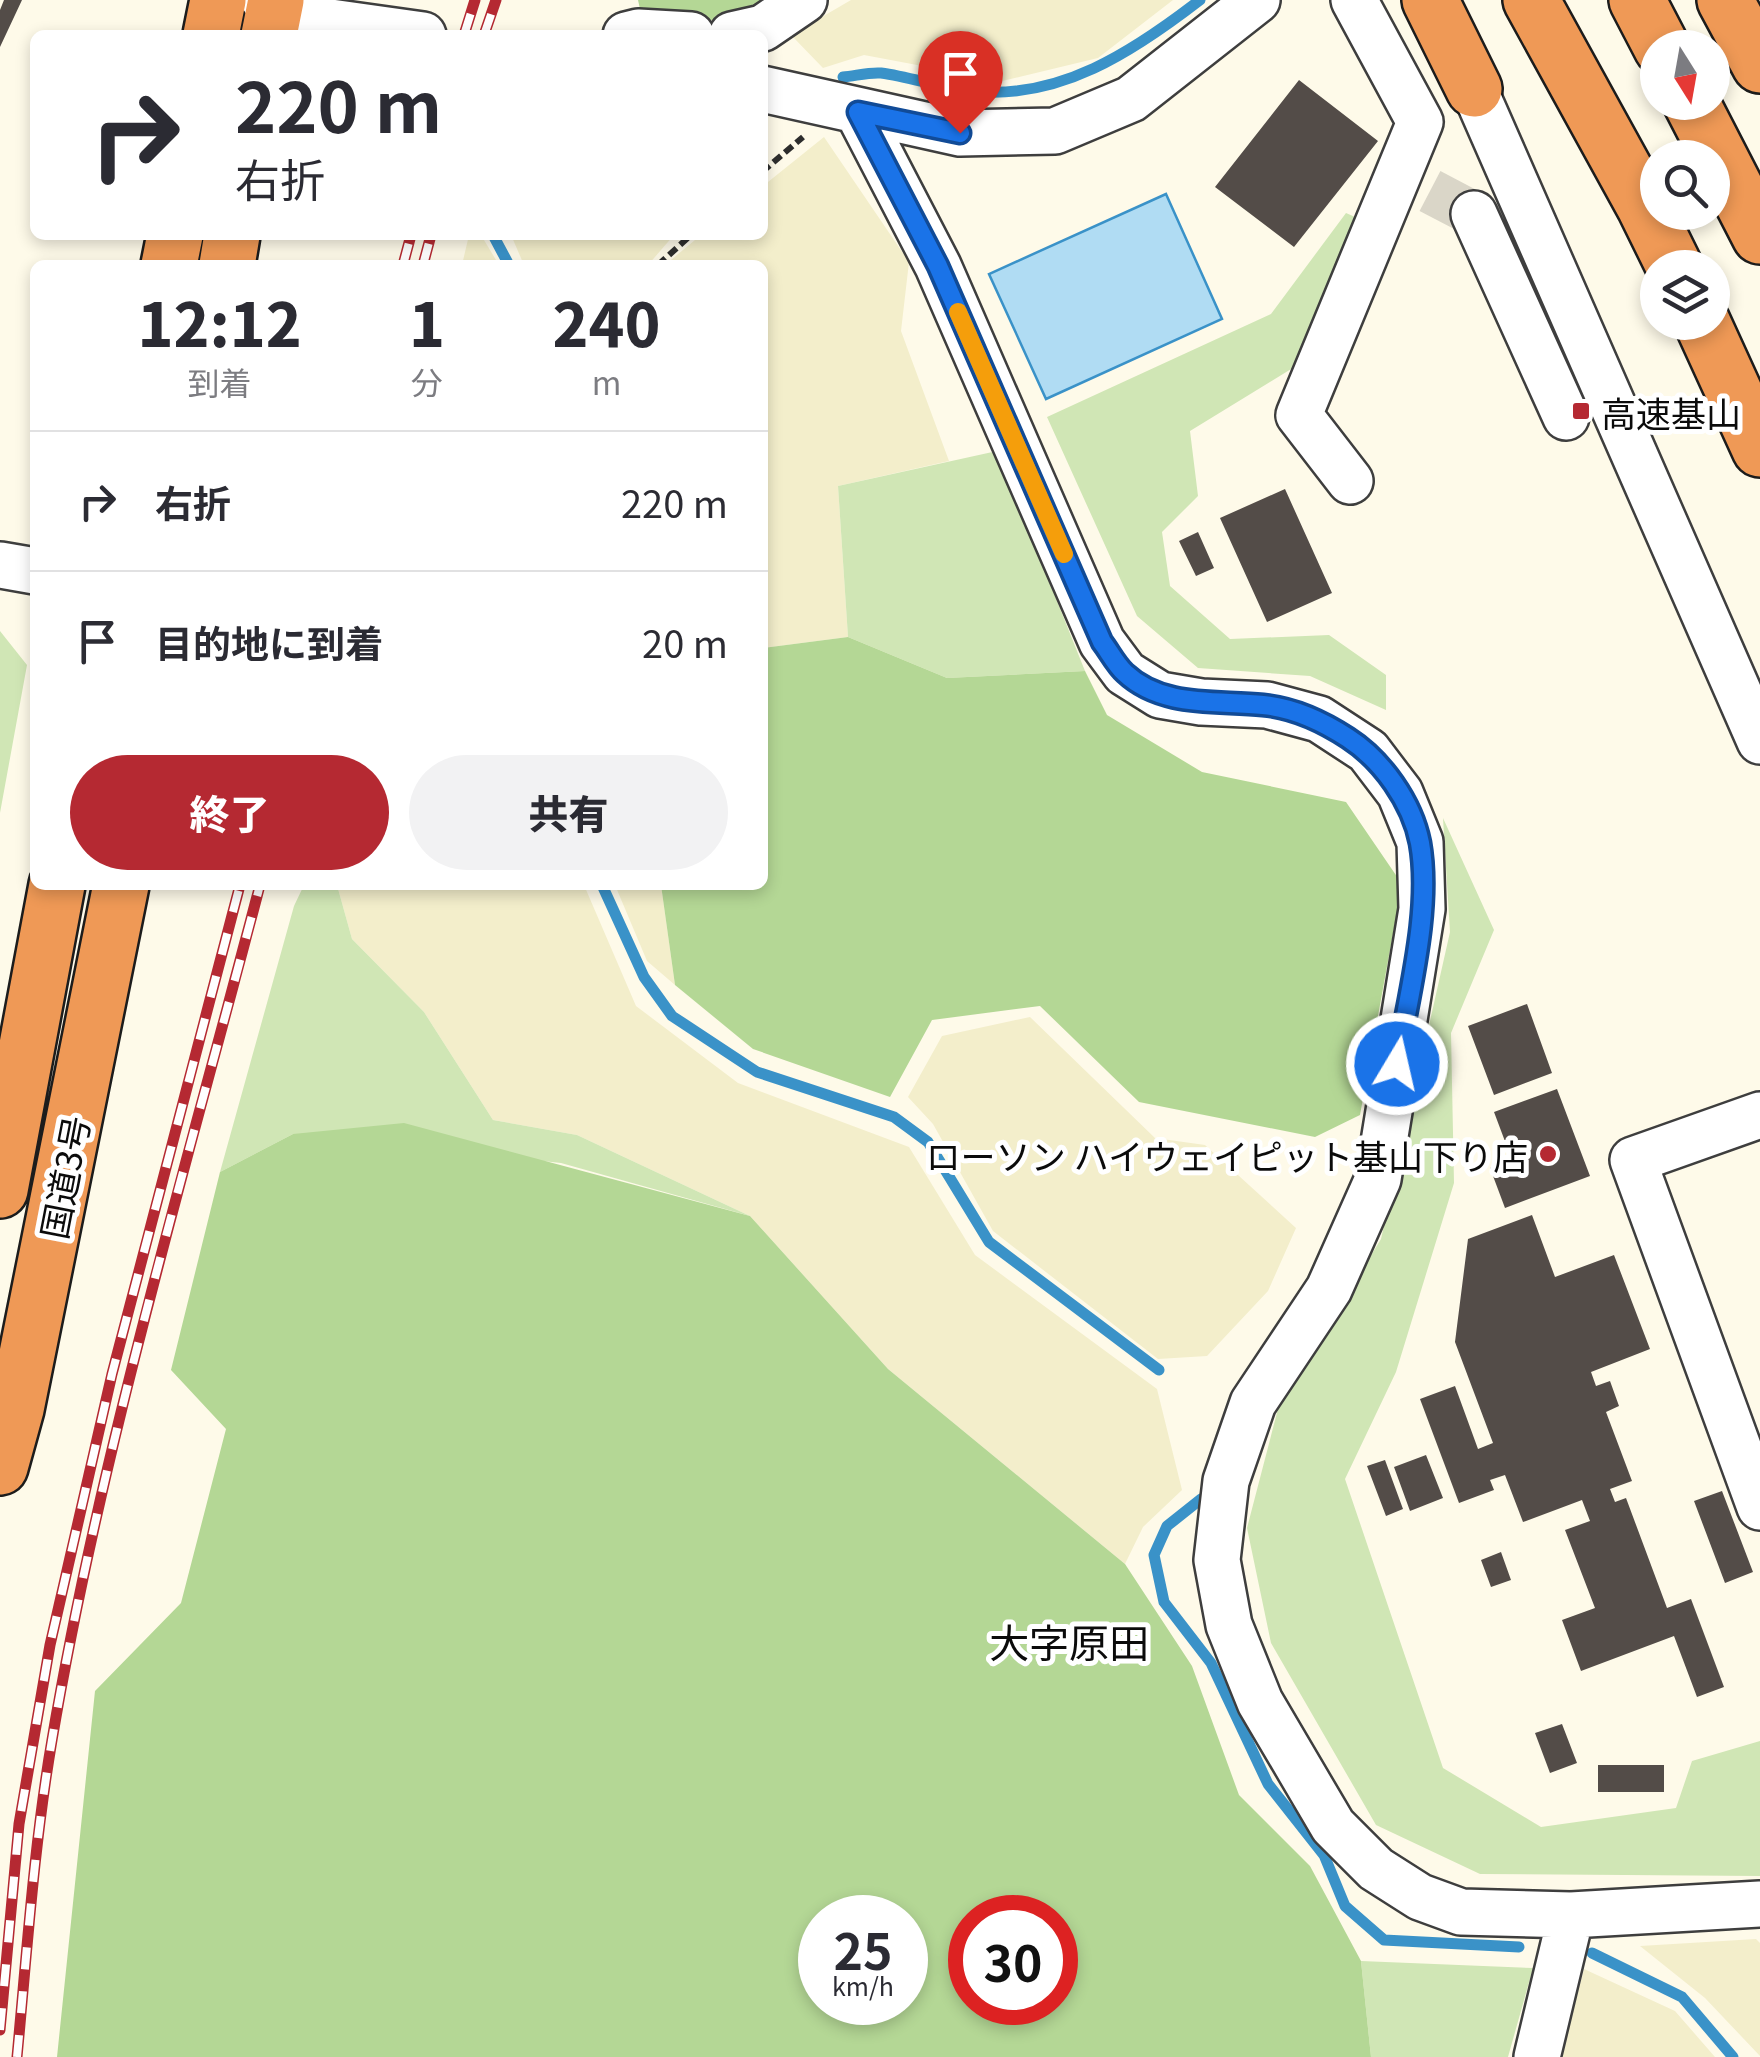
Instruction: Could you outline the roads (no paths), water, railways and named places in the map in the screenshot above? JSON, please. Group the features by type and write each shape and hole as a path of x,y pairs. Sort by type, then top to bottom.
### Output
{"highway":[{"path":"212,30 218,0"},
{"path":"1430,0 1474,89"},
{"path":"1531,0 1666,250"},
{"path":"1637,0 1653,30"},
{"path":"1725,0 1760,66"},
{"path":"1700,120 1760,236"},
{"path":"1710,340 1760,449"},
{"name":"国道3号","path":"0,1190 56,890"},
{"name":"国道3号","path":"0,1467 20,1390 119,890"}],"street":[{"path":"754,30 804,0"},
{"path":"768,90 960,133 1055,131 1131,100 1257,0"},
{"path":"1350,480 1300,415 1415,183 1420,122 1354,0"},
{"path":"271,9 390,30"},
{"path":"1474,89 1760,741"},
{"path":"858,112 938,266 1102,642 1124,673 1160,695 1201,702 1268,705 1319,719 1368,750 1400,792 1420,842 1422,909 1378,1179 1329,1290 1253,1403 1226,1481 1217,1560 1228,1626 1260,1702 1332,1826 1376,1869 1420,1897 1461,1912 1571,1915 1760,1904"},
{"path":"1474,214 1566,417"},
{"path":"0,565 30,570"},
{"path":"1760,1115 1633,1160 1760,1507"},
{"path":"1537,2057 1571,1915"}],"water":[{"path":"1166,194 1222,319 1046,399 989,274"}],"waterway":[{"path":"843,77 881,73 971,91 1035,88 1065,80 1122,54 1200,0"},
{"path":"496,240 506,260"},
{"path":"604,890 644,977 672,1016 757,1072 894,1117 928,1142 989,1242 1159,1370"},
{"path":"1201,1499 1167,1526 1154,1555 1164,1602 1211,1663 1268,1784 1324,1855 1345,1906 1384,1940 1519,1947"},
{"path":"1592,1953 1682,1997 1733,2057"}],"tunnel":[{"path":"1430,191 1474,214"}],"railway":[{"path":"466,30 475,0"},
{"path":"486,30 496,0"},
{"path":"404,260 410,240"},
{"path":"424,260 430,240"},
{"path":"0,2030 19,1824 50,1645 112,1374 239,890"},
{"path":"17,2057 40,1819 72,1632 120,1417 259,890"}],"place":[{"name":"高速基山","path":"1581,411"},
{"name":"ローソン ハイウェイピット基山下り店","path":"1548,1154"}],"district":[{"name":"大字原田","path":"1069,1641"}]}
